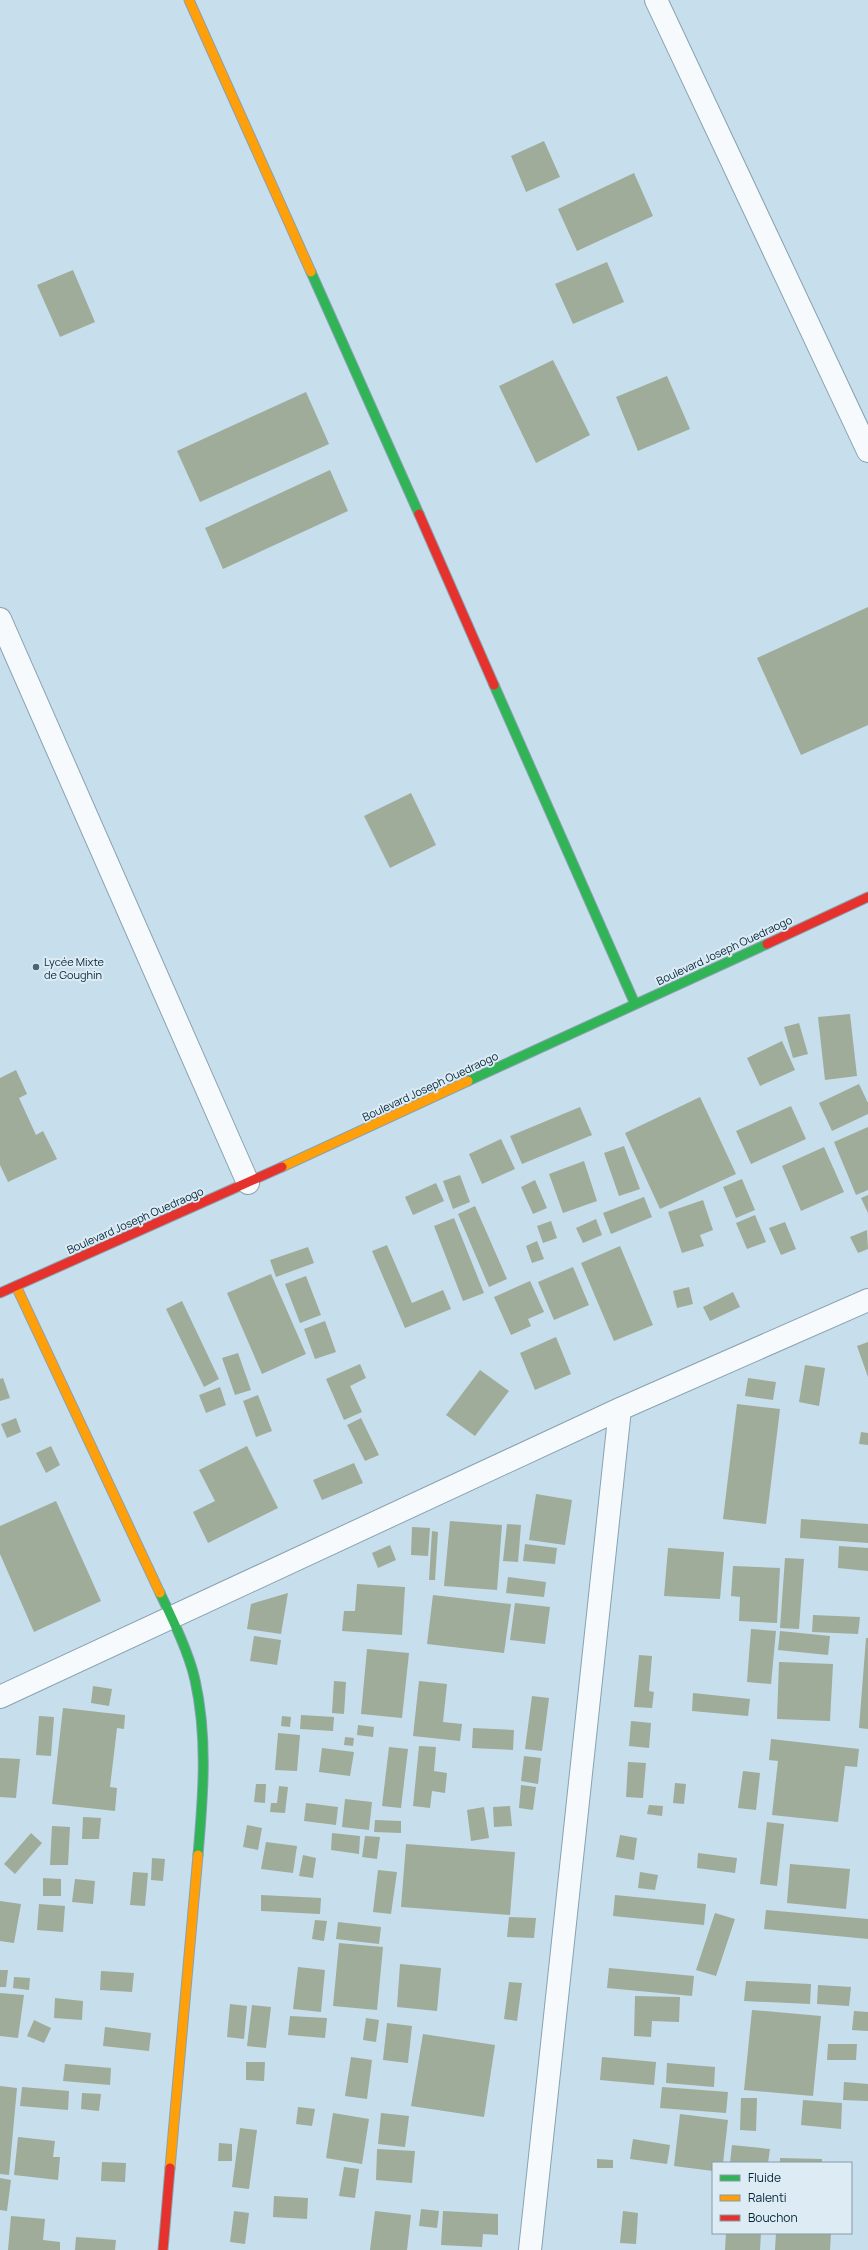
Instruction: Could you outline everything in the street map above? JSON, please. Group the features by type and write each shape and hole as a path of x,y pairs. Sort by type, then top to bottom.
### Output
{"street":[{"path":"189,0 635,1004"},
{"path":"656,0 868,451"},
{"path":"0,619 248,1183"},
{"name":"Boulevard Joseph Ouedraogo","path":"0,1293 248,1183 868,897"},
{"path":"16,1286 172,1618 195,1679 204,1731 204,1783 163,2250"},
{"path":"0,1697 620,1409 868,1300"},
{"path":"530,2250 620,1409"}],"building":[{"path":"544,141 560,177 526,192 511,156"},
{"path":"634,173 653,216 577,251 558,209"},
{"path":"607,262 624,302 573,324 555,284"},
{"path":"73,270 95,322 60,337 37,285"},
{"path":"553,360 590,435 536,463 499,386"},
{"path":"667,376 690,429 638,451 616,397"},
{"path":"306,392 329,444 200,502 177,451"},
{"path":"330,470 348,511 223,569 205,528"},
{"path":"868,607 868,725 801,755 757,658"},
{"path":"411,793 436,845 390,868 364,816"},
{"path":"850,1014 857,1076 825,1080 818,1017"},
{"path":"799,1023 808,1054 793,1058 784,1027"},
{"path":"782,1041 795,1070 760,1086 747,1058"},
{"path":"16,1070 27,1094 19,1098 36,1135 43,1131 57,1159 8,1182 0,1165 0,1078"},
{"path":"859,1084 868,1103 868,1114 832,1131 819,1103"},
{"path":"700,1097 736,1174 660,1209 625,1133"},
{"path":"791,1106 806,1139 751,1164 736,1131"},
{"path":"580,1107 592,1135 522,1164 510,1136"},
{"path":"868,1127 868,1190 856,1195 834,1142"},
{"path":"501,1139 515,1169 482,1184 469,1154"},
{"path":"624,1146 640,1189 619,1196 604,1153"},
{"path":"824,1147 844,1192 801,1211 782,1166"},
{"path":"584,1161 597,1201 563,1213 549,1174"},
{"path":"460,1175 470,1202 453,1209 443,1181"},
{"path":"742,1179 755,1210 736,1218 723,1187"},
{"path":"535,1180 547,1208 533,1214 521,1187"},
{"path":"436,1183 444,1201 413,1215 405,1197"},
{"path":"868,1195 868,1213 861,1198"},
{"path":"644,1197 652,1217 611,1234 603,1213"},
{"path":"703,1200 713,1230 700,1235 704,1246 682,1253 668,1212"},
{"path":"475,1206 507,1279 489,1287 458,1214"},
{"path":"755,1215 766,1242 747,1249 736,1223"},
{"path":"454,1218 484,1293 463,1301 434,1226"},
{"path":"596,1219 602,1235 583,1243 576,1228"},
{"path":"551,1221 557,1238 543,1243 537,1226"},
{"path":"785,1222 796,1249 781,1255 769,1228"},
{"path":"867,1230 868,1249 858,1253 850,1237"},
{"path":"537,1241 544,1259 532,1263 526,1246"},
{"path":"387,1245 412,1303 443,1290 451,1309 405,1328 372,1251"},
{"path":"620,1246 653,1325 614,1341 581,1263"},
{"path":"308,1247 314,1263 276,1277 270,1260"},
{"path":"573,1267 589,1305 554,1320 538,1282"},
{"path":"271,1274 306,1354 262,1374 227,1293"},
{"path":"306,1276 321,1315 300,1323 285,1284"},
{"path":"530,1281 544,1312 528,1319 531,1326 511,1335 494,1297"},
{"path":"689,1287 693,1304 677,1308 673,1291"},
{"path":"733,1292 740,1307 710,1321 703,1307"},
{"path":"182,1301 219,1379 204,1387 166,1309"},
{"path":"325,1321 336,1352 315,1359 304,1329"},
{"path":"556,1337 571,1374 535,1390 520,1353"},
{"path":"868,1342 868,1377 857,1346"},
{"path":"238,1353 251,1390 235,1395 222,1358"},
{"path":"360,1364 366,1378 350,1386 362,1412 344,1420 326,1379"},
{"path":"805,1365 825,1368 819,1406 799,1402"},
{"path":"480,1370 509,1391 475,1436 446,1415"},
{"path":"3,1378 10,1398 0,1401 0,1379"},
{"path":"748,1378 776,1382 773,1400 745,1396"},
{"path":"220,1387 226,1405 206,1413 199,1395"},
{"path":"258,1395 272,1431 256,1437 243,1401"},
{"path":"737,1404 780,1409 766,1524 723,1519"},
{"path":"16,1418 21,1432 7,1438 1,1424"},
{"path":"361,1418 379,1455 365,1461 347,1425"},
{"path":"861,1432 868,1433 868,1445 859,1444"},
{"path":"51,1446 60,1465 46,1473 36,1453"},
{"path":"247,1446 278,1508 208,1543 193,1512 215,1501 199,1470"},
{"path":"354,1463 363,1483 322,1500 313,1480"},
{"path":"536,1494 572,1500 565,1545 529,1540"},
{"path":"56,1501 101,1601 34,1632 0,1554 0,1526"},
{"path":"801,1519 868,1524 868,1543 800,1538"},
{"path":"450,1521 502,1525 497,1590 444,1586"},
{"path":"507,1524 521,1525 518,1562 503,1561"},
{"path":"412,1527 430,1528 428,1556 411,1555"},
{"path":"432,1531 438,1532 435,1580 429,1580"},
{"path":"525,1544 557,1548 555,1564 523,1561"},
{"path":"390,1545 396,1560 378,1568 372,1553"},
{"path":"839,1546 868,1548 868,1571 838,1568"},
{"path":"668,1548 724,1552 720,1599 664,1596"},
{"path":"785,1558 804,1559 799,1629 780,1628"},
{"path":"733,1566 780,1568 777,1623 739,1621 740,1597 731,1596"},
{"path":"508,1577 546,1582 544,1597 506,1593"},
{"path":"357,1584 405,1587 402,1635 342,1631 344,1611 355,1611"},
{"path":"288,1593 281,1634 247,1629 251,1604"},
{"path":"433,1595 511,1604 504,1653 427,1644"},
{"path":"515,1603 550,1607 545,1644 510,1640"},
{"path":"813,1615 860,1617 858,1634 812,1632"},
{"path":"751,1629 776,1631 771,1684 747,1682"},
{"path":"780,1631 830,1636 828,1655 778,1650"},
{"path":"254,1636 281,1640 277,1665 250,1661"},
{"path":"866,1638 868,1638 868,1729 859,1728"},
{"path":"367,1649 409,1653 402,1718 361,1714"},
{"path":"639,1655 652,1656 649,1691 654,1692 652,1708 634,1707"},
{"path":"779,1662 833,1664 830,1721 777,1719"},
{"path":"334,1681 346,1682 344,1714 332,1713"},
{"path":"419,1681 447,1684 443,1722 462,1724 460,1741 413,1736"},
{"path":"93,1686 112,1689 109,1706 91,1703"},
{"path":"693,1693 750,1699 748,1716 692,1711"},
{"path":"532,1696 549,1698 542,1751 525,1749"},
{"path":"63,1708 125,1715 124,1729 117,1728 110,1787 117,1788 115,1811 52,1804"},
{"path":"301,1715 334,1717 333,1731 300,1729"},
{"path":"39,1716 54,1717 51,1756 36,1755"},
{"path":"282,1716 291,1717 290,1727 281,1726"},
{"path":"631,1721 651,1723 649,1748 629,1746"},
{"path":"358,1725 374,1727 373,1737 357,1735"},
{"path":"473,1728 514,1730 513,1750 472,1748"},
{"path":"278,1733 300,1735 297,1771 275,1770"},
{"path":"345,1737 354,1738 353,1746 344,1745"},
{"path":"771,1739 859,1749 857,1767 845,1766 838,1822 772,1815 778,1761 769,1760"},
{"path":"419,1746 436,1747 434,1771 447,1773 445,1793 432,1791 430,1808 413,1806"},
{"path":"389,1747 408,1749 401,1808 382,1806"},
{"path":"322,1748 354,1752 350,1776 319,1772"},
{"path":"524,1756 541,1758 538,1784 521,1781"},
{"path":"0,1758 20,1759 16,1798 0,1797"},
{"path":"628,1762 646,1763 643,1798 626,1797"},
{"path":"743,1771 760,1773 756,1810 738,1808"},
{"path":"675,1783 686,1784 684,1804 673,1803"},
{"path":"256,1784 266,1784 265,1803 254,1802"},
{"path":"521,1785 536,1787 533,1810 519,1808"},
{"path":"279,1786 288,1787 285,1813 270,1812 271,1803 277,1803"},
{"path":"345,1799 372,1802 369,1830 342,1827"},
{"path":"306,1803 338,1807 336,1825 304,1821"},
{"path":"649,1805 663,1806 662,1816 647,1814"},
{"path":"510,1806 512,1826 494,1827 493,1807"},
{"path":"484,1807 489,1838 471,1841 467,1810"},
{"path":"83,1817 101,1818 99,1839 82,1839"},
{"path":"375,1820 401,1821 401,1833 374,1832"},
{"path":"767,1822 784,1824 777,1886 760,1884"},
{"path":"247,1825 262,1828 258,1850 243,1847"},
{"path":"52,1826 70,1827 68,1865 50,1865"},
{"path":"31,1833 42,1843 15,1874 4,1864"},
{"path":"332,1833 360,1836 359,1854 331,1850"},
{"path":"620,1835 637,1838 634,1860 616,1857"},
{"path":"365,1836 380,1837 377,1859 362,1857"},
{"path":"266,1842 297,1846 293,1873 261,1869"},
{"path":"406,1844 515,1852 510,1915 401,1907"},
{"path":"698,1853 737,1858 735,1873 697,1868"},
{"path":"303,1855 316,1858 313,1878 299,1876"},
{"path":"152,1858 165,1859 163,1881 151,1880"},
{"path":"790,1864 850,1869 846,1909 787,1903"},
{"path":"378,1870 397,1872 391,1914 373,1912"},
{"path":"133,1872 148,1873 145,1906 130,1905"},
{"path":"640,1872 658,1875 655,1890 638,1888"},
{"path":"43,1878 61,1879 61,1896 43,1896"},
{"path":"75,1879 95,1881 93,1904 72,1902"},
{"path":"261,1895 321,1898 320,1914 261,1911"},
{"path":"615,1895 706,1904 704,1925 613,1916"},
{"path":"0,1901 21,1904 14,1943 0,1941"},
{"path":"39,1904 65,1906 63,1932 37,1930"},
{"path":"766,1910 868,1919 868,1939 764,1929"},
{"path":"715,1913 735,1919 716,1976 696,1970"},
{"path":"509,1917 536,1918 534,1938 507,1937"},
{"path":"315,1920 327,1921 324,1941 312,1939"},
{"path":"338,1922 381,1927 379,1944 336,1939"},
{"path":"339,1943 383,1947 377,2010 333,2006"},
{"path":"400,1964 441,1968 437,2011 397,2007"},
{"path":"298,1967 325,1970 321,2012 293,2009"},
{"path":"609,1968 694,1976 692,1996 607,1988"},
{"path":"0,1970 8,1970 6,1987 0,1987"},
{"path":"101,1971 134,1973 132,1992 100,1990"},
{"path":"14,1977 30,1978 29,1990 13,1988"},
{"path":"746,1981 811,1984 810,2004 744,2001"},
{"path":"509,1982 522,1983 517,2021 504,2019"},
{"path":"818,1985 851,1987 849,2006 817,2004"},
{"path":"0,1993 24,1995 18,2038 0,2036"},
{"path":"635,1996 680,1997 679,2022 652,2021 651,2037 634,2036"},
{"path":"55,1998 83,2001 82,2020 54,2018"},
{"path":"230,2004 247,2006 244,2039 227,2037"},
{"path":"252,2005 271,2007 266,2048 247,2046"},
{"path":"752,2010 821,2016 813,2096 744,2090"},
{"path":"854,2011 868,2012 868,2031 852,2030"},
{"path":"290,2016 327,2018 325,2038 288,2035"},
{"path":"366,2018 379,2020 376,2042 363,2040"},
{"path":"34,2020 51,2028 44,2043 27,2036"},
{"path":"387,2023 412,2026 408,2063 383,2060"},
{"path":"105,2027 151,2033 149,2051 103,2046"},
{"path":"423,2034 495,2045 484,2117 411,2106"},
{"path":"828,2044 857,2044 856,2060 827,2060"},
{"path":"351,2057 372,2060 367,2099 345,2096"},
{"path":"602,2057 656,2062 654,2085 600,2080"},
{"path":"246,2062 265,2062 264,2081 246,2080"},
{"path":"667,2063 715,2067 714,2087 666,2083"},
{"path":"65,2064 111,2068 110,2085 63,2081"},
{"path":"844,2082 868,2084 868,2101 843,2100"},
{"path":"0,2086 17,2088 9,2175 0,2174"},
{"path":"22,2087 69,2091 68,2110 20,2106"},
{"path":"662,2087 728,2092 726,2113 660,2108"},
{"path":"82,2093 101,2094 99,2111 81,2109"},
{"path":"741,2098 757,2098 756,2131 740,2130"},
{"path":"803,2100 842,2103 841,2129 801,2125"},
{"path":"298,2107 315,2109 312,2126 296,2124"},
{"path":"333,2113 369,2119 362,2164 326,2158"},
{"path":"381,2113 409,2116 405,2147 378,2144"},
{"path":"680,2114 728,2120 723,2162 712,2162 712,2171 674,2166"},
{"path":"240,2128 257,2130 249,2189 232,2187"},
{"path":"18,2137 55,2141 53,2157 60,2157 58,2180 14,2175"},
{"path":"633,2139 670,2145 667,2164 630,2159"},
{"path":"219,2143 232,2144 232,2161 218,2161"},
{"path":"732,2145 770,2149 768,2162 730,2162"},
{"path":"377,2149 415,2151 412,2183 376,2180"},
{"path":"780,2158 822,2159 822,2162 780,2162"},
{"path":"597,2159 613,2160 613,2168 597,2168"},
{"path":"102,2162 126,2163 125,2182 101,2181"},
{"path":"344,2167 359,2169 355,2198 339,2196"},
{"path":"0,2178 11,2180 7,2211 0,2210"},
{"path":"274,2196 308,2198 307,2219 273,2217"},
{"path":"421,2209 439,2211 437,2228 419,2226"},
{"path":"234,2211 249,2213 245,2244 230,2242"},
{"path":"375,2211 411,2215 407,2250 370,2250"},
{"path":"443,2211 498,2214 498,2235 483,2234 482,2247 441,2245"},
{"path":"623,2211 638,2213 636,2244 620,2243"},
{"path":"11,2216 45,2219 43,2240 60,2242 60,2250 8,2250"},
{"path":"726,2234 761,2234 760,2250 725,2250"},
{"path":"776,2234 831,2234 830,2250 775,2250"},
{"path":"76,2237 116,2240 115,2250 75,2250"}],"traffic: fast":[{"path":"311,272 419,514"},
{"path":"494,685 635,1004"},
{"path":"468,1081 767,944"},
{"path":"160,1593 189,1659 199,1702 202,1724 203,1789 198,1855"}],"traffic: slow":[{"path":"189,0 311,272"},
{"path":"282,1167 468,1081"},
{"path":"16,1286 160,1593"},
{"path":"170,2168 198,1855"}],"traffic: jam":[{"path":"419,514 494,685"},
{"path":"767,944 868,897"},
{"path":"0,1293 282,1167"},
{"path":"163,2250 170,2168"}],"place":[{"name":"Lycée Mixte de Goughin","path":"36,967"}]}
